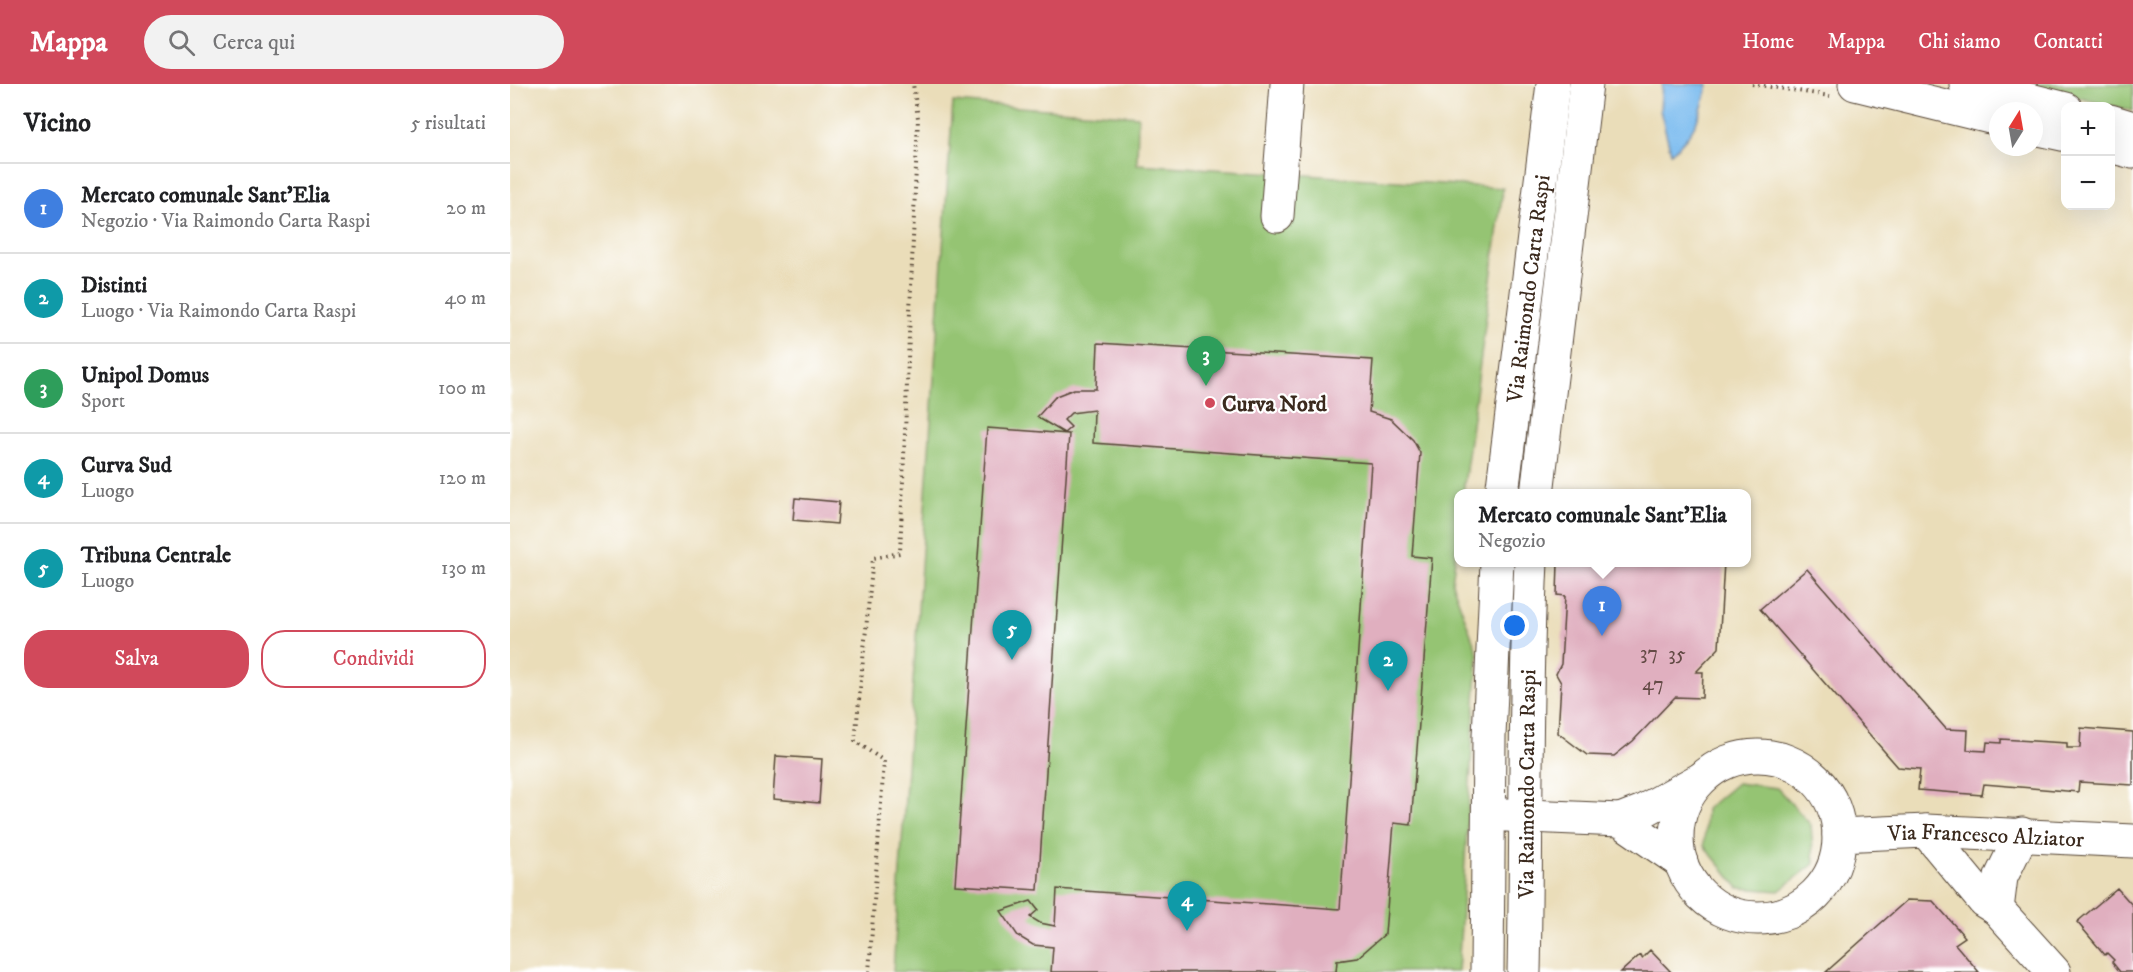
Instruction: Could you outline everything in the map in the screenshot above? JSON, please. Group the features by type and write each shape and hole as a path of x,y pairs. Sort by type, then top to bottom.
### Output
{"street":[{"path":"1277,216 1287,84"},
{"name":"Via Raimondo Carta Raspi","path":"1503,489 1553,84"},
{"name":"Via Raimondo Carta Raspi","path":"1538,489 1586,84"},
{"path":"1855,84 1989,117"},
{"path":"1966,84 2061,108"},
{"path":"2115,123 2133,128"},
{"path":"2043,130 2061,134"},
{"path":"2115,147 2133,152"},
{"name":"Via Raimondo Carta Raspi","path":"1487,972 1489,736 1497,567"},
{"name":"Via Raimondo Carta Raspi","path":"1524,972 1527,817 1526,681 1531,567"},
{"path":"1489,814 1620,820 1643,811 1729,762 1759,756 1780,759 1799,767 1815,779 1828,796 1836,815 1839,835 1838,855 1831,874 1820,890 1796,908 1767,918 1747,918 1710,903 1696,889 1681,862 1677,833 1681,813 1689,794 1703,778"},
{"path":"1620,820 1681,862"},
{"path":"1926,831 1984,901 1997,909 2054,972"},
{"name":"Via Francesco Alziator","path":"1839,835 1926,831 2133,841"},
{"path":"1997,909 2001,877 2022,834"}],"path":[{"path":"869,972 884,761 855,741 873,558 900,553 918,118 913,84"}],"green space":[{"path":"2022,84 2133,84 2133,111 2115,107 2115,102 2096,102"},
{"path":"953,102 1138,116 1137,164 1503,188 1464,489 1454,489 1452,583 1478,654 1458,972 893,972"},
{"path":"1737,783 1777,788 1811,825 1814,864 1779,891 1739,888 1704,846 1706,809"}],"water":[{"path":"1662,84 1708,84 1703,105 1692,130 1671,153 1660,110"}],"building":[{"path":"1098,343 1373,360 1369,412 1391,419 1413,440 1420,453 1412,556 1432,558 1411,825 1394,823 1385,934 1357,958 1337,961 1336,972 1051,972 1053,947 1033,945 1018,936 1001,911 1031,901 1038,910 1030,917 1040,923 1055,926 1057,889 1340,909 1371,463 1093,443 1094,410 1071,413 1064,420 1071,427 1064,433 1037,417 1056,396 1074,389 1096,389"},
{"path":"987,428 1069,434 1038,890 955,885"},
{"path":"795,498 839,502 837,524 793,520"},
{"path":"1558,567 1724,567 1719,648 1696,672 1703,672 1702,698 1675,697 1633,741 1614,756 1587,755 1558,733 1561,683 1556,674 1561,664 1565,596 1557,595"},
{"path":"1807,569 1946,729 1968,730 1967,750 1986,751 1987,742 2001,743 2001,739 2067,743 2067,748 2080,748 2081,728 2133,732 2133,785 2079,782 2078,792 1984,784 1982,795 1918,790 1920,769 1898,767 1760,609"},
{"path":"776,756 822,759 819,803 773,799"},
{"path":"2117,888 2133,906 2133,972 2120,972 2112,962 2114,960 2107,953 2105,955 2077,922"},
{"path":"1907,900 1933,901 1965,937 1955,944 1979,972 1826,972"},
{"path":"1650,950 1671,972 1621,972 1640,955 1642,958"}],"place":[{"name":"Unipol Domus","path":"1206,386"},
{"name":"Curva Nord","path":"1210,403"},
{"name":"Mercato comunale Sant'Elia","path":"1602,636"},
{"name":"Tribuna Centrale","path":"1012,660"},
{"name":"Distinti","path":"1388,691"},
{"name":"Curva Sud","path":"1187,931"}]}
